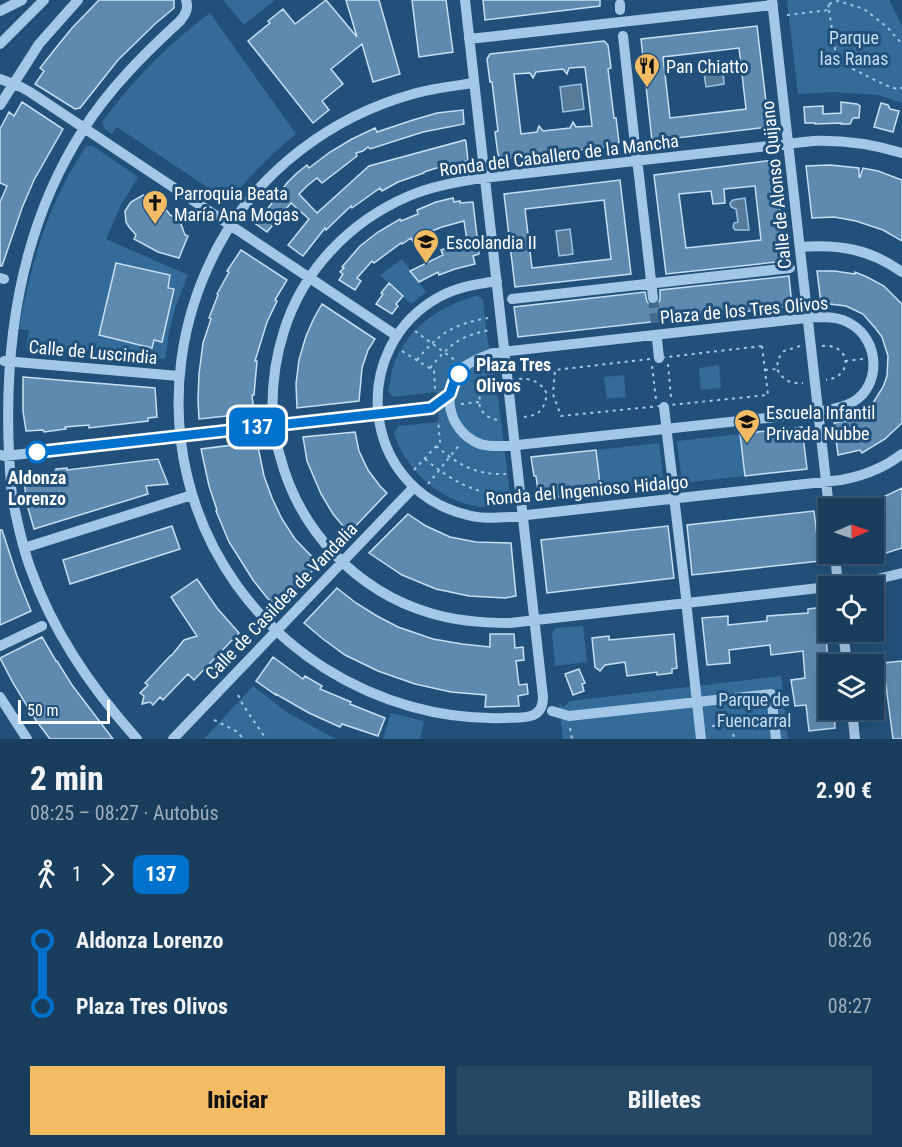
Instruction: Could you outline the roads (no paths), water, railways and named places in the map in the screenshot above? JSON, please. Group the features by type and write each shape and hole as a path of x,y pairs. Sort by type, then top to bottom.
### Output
{"street":[{"path":"0,11 22,0"},
{"path":"0,44 44,0"},
{"path":"0,105 39,44 78,0"},
{"path":"137,739 104,701 69,649 32,572 2,457 4,361 13,299 29,240 54,180 84,128 123,77 180,21 187,10 186,0"},
{"path":"465,0 543,703 547,710"},
{"path":"470,39 773,3"},
{"name":"Calle de Alonso Quijano","path":"773,3 828,498"},
{"path":"623,36 636,154"},
{"path":"0,79 30,92 397,336"},
{"path":"474,83 412,94 369,109 334,128 306,146 278,169 230,225 197,291 184,339 179,376 180,436 187,477 205,529 226,568 254,608 276,631 332,673 364,689 403,704 437,713 483,718 530,716 547,710 569,716 771,694 776,739"},
{"name":"Ronda del Caballero de la Mancha","path":"818,588 510,623 478,623 448,618 406,605 357,576 341,562 317,535 298,504 282,465 273,426 274,376 279,347 293,308 309,277 345,236 386,207 433,187 485,178 789,144 855,142 902,153"},
{"path":"638,167 653,298"},
{"path":"800,247 830,246 871,254 902,272"},
{"path":"512,299 790,268"},
{"name":"Ronda del Ingenioso Hidalgo","path":"496,281 458,289 440,297 418,312 397,336 387,352 381,372 377,390 378,414 386,445 393,460 414,487 435,502 464,514 494,518 523,516 849,479 870,473 902,454"},
{"name":"Plaza de los Tres Olivos","path":"450,394 454,382 465,367 476,359 493,353 808,318 832,317 850,323 867,338 873,351 873,372 870,383 863,394 854,402 819,412 515,446 482,444 464,434 453,418"},
{"path":"656,331 659,358"},
{"name":"Calle de Luscindia","path":"4,361 179,376"},
{"path":"2,457 431,408 450,394"},
{"path":"450,394 450,410 453,418"},
{"path":"664,407 674,492"},
{"path":"431,408 453,418"},
{"name":"Calle de Casildea de Vandalia","path":"173,739 414,487"},
{"path":"24,548 192,495"},
{"path":"675,505 686,597"},
{"path":"884,578 902,573"},
{"path":"687,610 701,739"},
{"path":"0,646 42,626"},
{"path":"0,697 27,739"},
{"path":"853,720 855,739"}],"tunnel":[{"path":"653,298 656,324"}],"place":[{"name":"Pan Chiatto","path":"647,89"},
{"name":"Parroquia Beata María Ana Mogas","path":"155,226"},
{"name":"Escolandia II","path":"426,265"},
{"name":"Plaza Tres Olivos","path":"459,374"},
{"name":"Escuela Infantil Privada Nubbe","path":"747,445"},
{"name":"Aldonza Lorenzo","path":"37,452"}],"park label":[{"name":"Parque las Ranas","path":"854,47"},
{"name":"Parque de Fuencarral","path":"754,709"}]}
